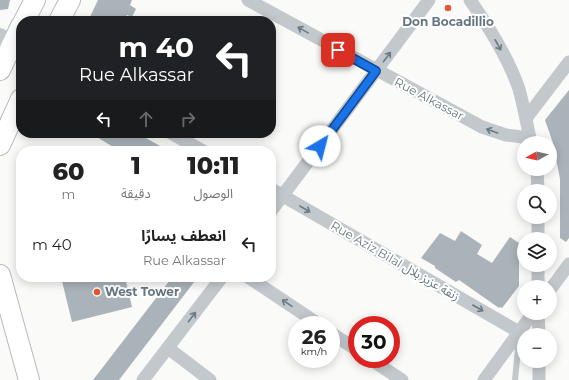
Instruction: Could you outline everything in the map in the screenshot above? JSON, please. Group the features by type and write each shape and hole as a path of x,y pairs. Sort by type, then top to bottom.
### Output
{"main road":[{"path":"27,16 35,0"},
{"path":"62,16 70,0"},
{"path":"0,70 14,38"},
{"path":"0,145 16,110"},
{"path":"0,275 4,304 29,380"}],"street":[{"name":"Rue Alkassar","path":"248,0 376,71 482,127 517,137"},
{"path":"277,193 376,71 429,0"},
{"path":"470,0 499,46 518,87 527,117 530,136"},
{"path":"527,117 569,62"},
{"path":"180,138 194,146"},
{"name":"Rue Aziz Bilal زنقة عزيز بلال","path":"277,193 517,331"},
{"path":"557,283 567,272"},
{"path":"142,380 218,282"},
{"path":"256,282 306,316"},
{"path":"484,380 517,335"},
{"path":"168,348 210,380"},
{"path":"384,368 402,380"},
{"path":"539,368 539,380"}],"lane":[{"path":"515,380 517,356"}],"building":[{"path":"0,0 10,0 8,9 0,10"},
{"path":"98,0 132,0 130,5 136,9 132,16 90,16"},
{"path":"569,90 569,238 566,242 560,238 560,179 557,164 557,136 551,136 545,120"},
{"path":"98,138 146,138 160,146 112,146"},
{"path":"461,231 482,245 477,254 492,263 510,237 517,242 517,272 519,272 519,280 517,280 517,289 502,308 499,308 459,280 456,282 435,268 435,266 421,258 440,233 455,241"},
{"name":"West Tower","path":"62,282 126,282 132,307 72,322"},
{"path":"168,282 194,282 119,380 93,380"}],"place":[{"name":"Don Bocadillio","path":"448,8"},
{"name":"West Tower","path":"97,292"}],"route":[{"path":"320,146 376,71 338,50"}]}
